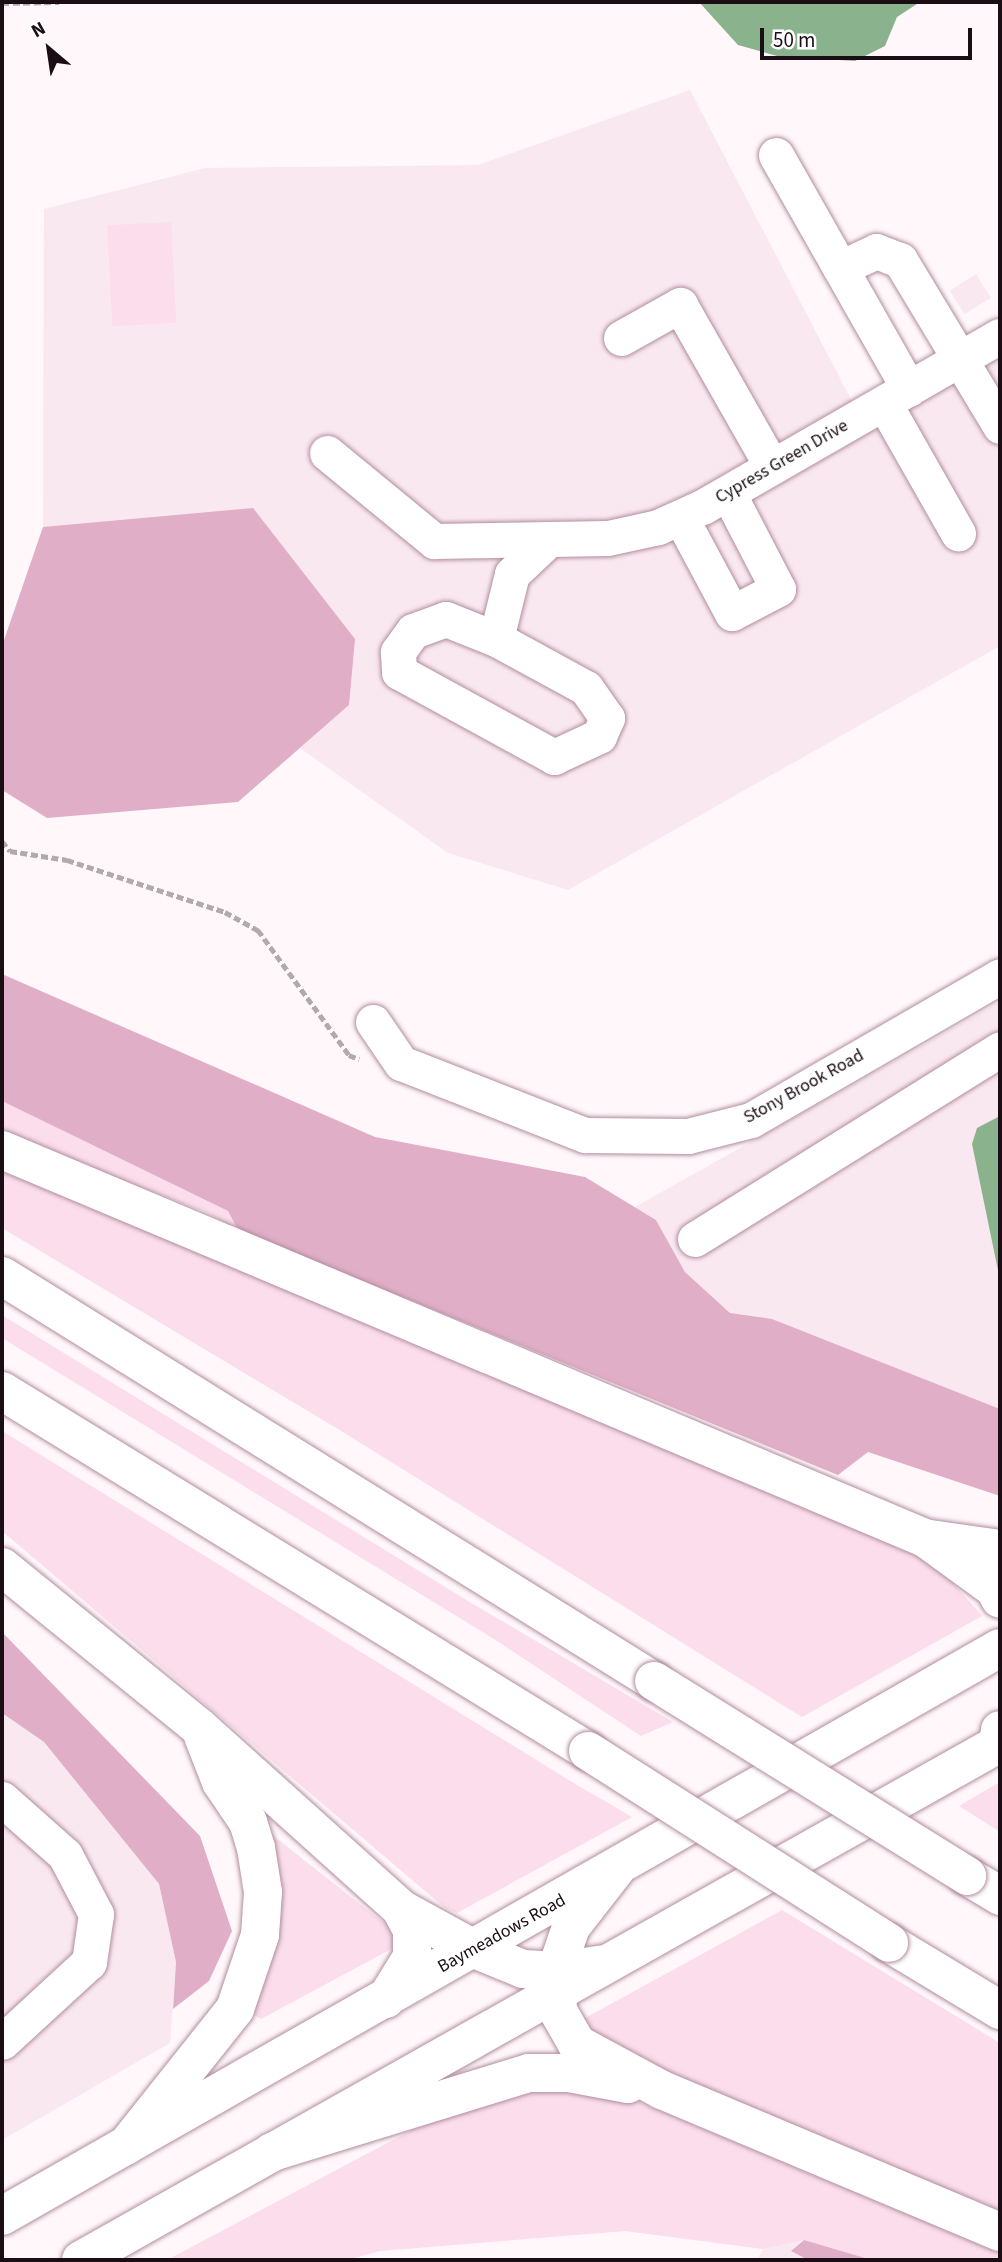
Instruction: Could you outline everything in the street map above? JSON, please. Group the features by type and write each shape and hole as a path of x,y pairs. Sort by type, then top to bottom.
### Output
{"main road":[{"path":"2,1150 925,1538 995,1590 1000,1598"},
{"path":"2,1276 1000,1896"},
{"path":"2,1391 588,1751 889,1943 1000,2010"},
{"path":"925,1538 1000,1549"},
{"path":"2,1567 199,1727 401,1909 474,1949 555,1982"},
{"name":"Baymeadows Road","path":"2,2216 616,1869 1000,1648"},
{"path":"126,2146 235,2009 260,1935 263,1892 256,1848 199,1727"},
{"path":"81,2260 272,2152 555,1982 604,1964 999,1739"},
{"path":"616,1869 570,1927 555,1982 564,2027 577,2044 662,2090 1000,2232"},
{"path":"386,1999 412,1957 412,1930 401,1909"},
{"path":"272,2152 529,2073 569,2073 662,2090"}],"street":[{"path":"776,155 840,268 958,533"},
{"path":"840,268 876,251 900,260 962,358 1000,426"},
{"path":"621,338 680,305 772,467"},
{"name":"Cypress Green Drive","path":"327,453 434,541 607,538 681,518 1000,336"},
{"path":"681,518 732,613 778,589 728,493"},
{"path":"496,639 512,574 547,541"},
{"path":"446,618 496,639 586,688 607,718 599,736 554,757 399,672 398,652 413,631 446,618"},
{"name":"Stony Brook Road","path":"373,1023 401,1062 585,1135 688,1136 751,1120 1000,976"},
{"path":"695,1239 1000,1049"},
{"path":"2,1798 65,1855 96,1914 89,1962 2,2042"}],"path":[{"path":"2,4 59,2"},
{"path":"2,841 10,851 67,860 225,912 258,930 349,1055 372,1064"}],"shaded area":[{"path":"699,2 920,2 897,17 885,46 855,61 777,56 738,45"},
{"path":"690,90 868,432 1000,357 1000,646 568,890 448,853 300,748 349,705 43,527 44,209 205,168 478,165"},
{"path":"171,222 176,323 112,326 107,225"},
{"path":"976,274 991,298 965,314 950,290"},
{"path":"253,508 355,639 349,705 238,802 47,818 2,790 2,646 43,527"},
{"path":"2,974 375,1137 585,1177 656,1220 685,1272 730,1313 772,1319 1000,1409 1000,1496 868,1452 838,1475 238,1230 228,1211 2,1101"},
{"path":"1000,1002 1000,1409 772,1319 730,1313 685,1272 656,1220 635,1207"},
{"path":"2,1101 228,1211 238,1230 208,1213 2,1133"},
{"path":"1000,1116 1000,1280 972,1144 977,1128"},
{"path":"2,1166 889,1540 939,1567 982,1616 802,1717 338,1429 2,1228"},
{"path":"2,1315 468,1601 673,1722 641,1736 494,1639 2,1338"},
{"path":"2,1431 632,1817 457,1913 445,1908 2,1531"},
{"path":"2,1632 200,1836 232,1931 209,1981 173,2009 176,1962 159,1884 44,1742 2,1713"},
{"path":"2,1713 44,1742 159,1884 176,1962 170,2043 2,2140"},
{"path":"1000,1782 1000,1832 959,1806"},
{"path":"271,1834 389,1927 395,1947 261,2019 249,2012 267,1977 277,1922"},
{"path":"782,1910 1000,2043 1000,2216 614,2054 578,2022"},
{"path":"530,2088 634,2100 1000,2253 1000,2260 872,2260 804,2240 763,2249 625,2231 380,2251 347,2260 167,2260 453,2108"},
{"path":"803,2240 791,2251 808,2260 757,2260 763,2249"},
{"path":"804,2240 872,2260 808,2260 791,2251"}]}
